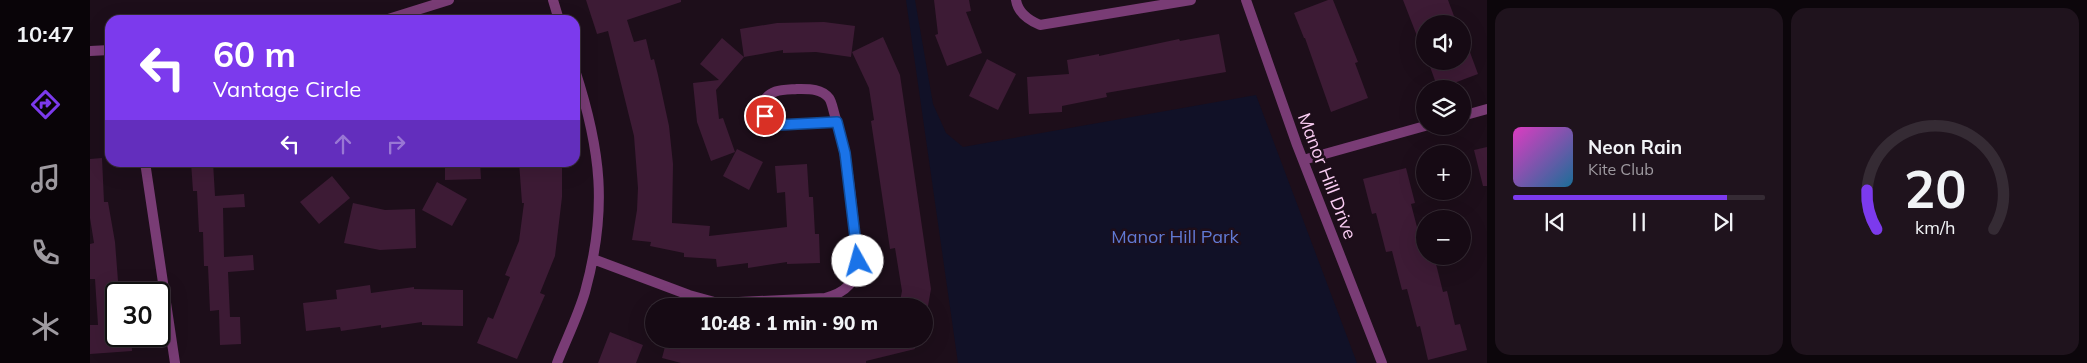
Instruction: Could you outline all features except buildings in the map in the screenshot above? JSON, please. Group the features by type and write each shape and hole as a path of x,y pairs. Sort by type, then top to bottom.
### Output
{"street":[{"path":"401,15 449,0"},
{"path":"552,0 557,15"},
{"path":"1016,0 1016,5 1027,20 1040,25 1191,0"},
{"name":"Manor Hill Drive","path":"1246,0 1303,160 1382,363"},
{"path":"90,51 105,50"},
{"path":"557,363 585,294 593,259 599,200 596,146 580,86"},
{"path":"593,259 688,295 718,303 825,298 837,295 848,288 855,278 858,269 845,153 837,122 830,99 824,93 816,90 776,90 768,95 763,102 765,116 770,122 778,125 837,122"},
{"path":"1471,113 1487,109"},
{"path":"1303,160 1416,129"},
{"path":"146,167 175,363"}],"green space":[{"name":"Manor Hill Park","path":"906,0 915,0 933,104 946,133 963,147 1256,95 1357,363 958,363"}],"route":[{"path":"765,116 770,122 778,125 837,122 845,153 858,261"}]}
